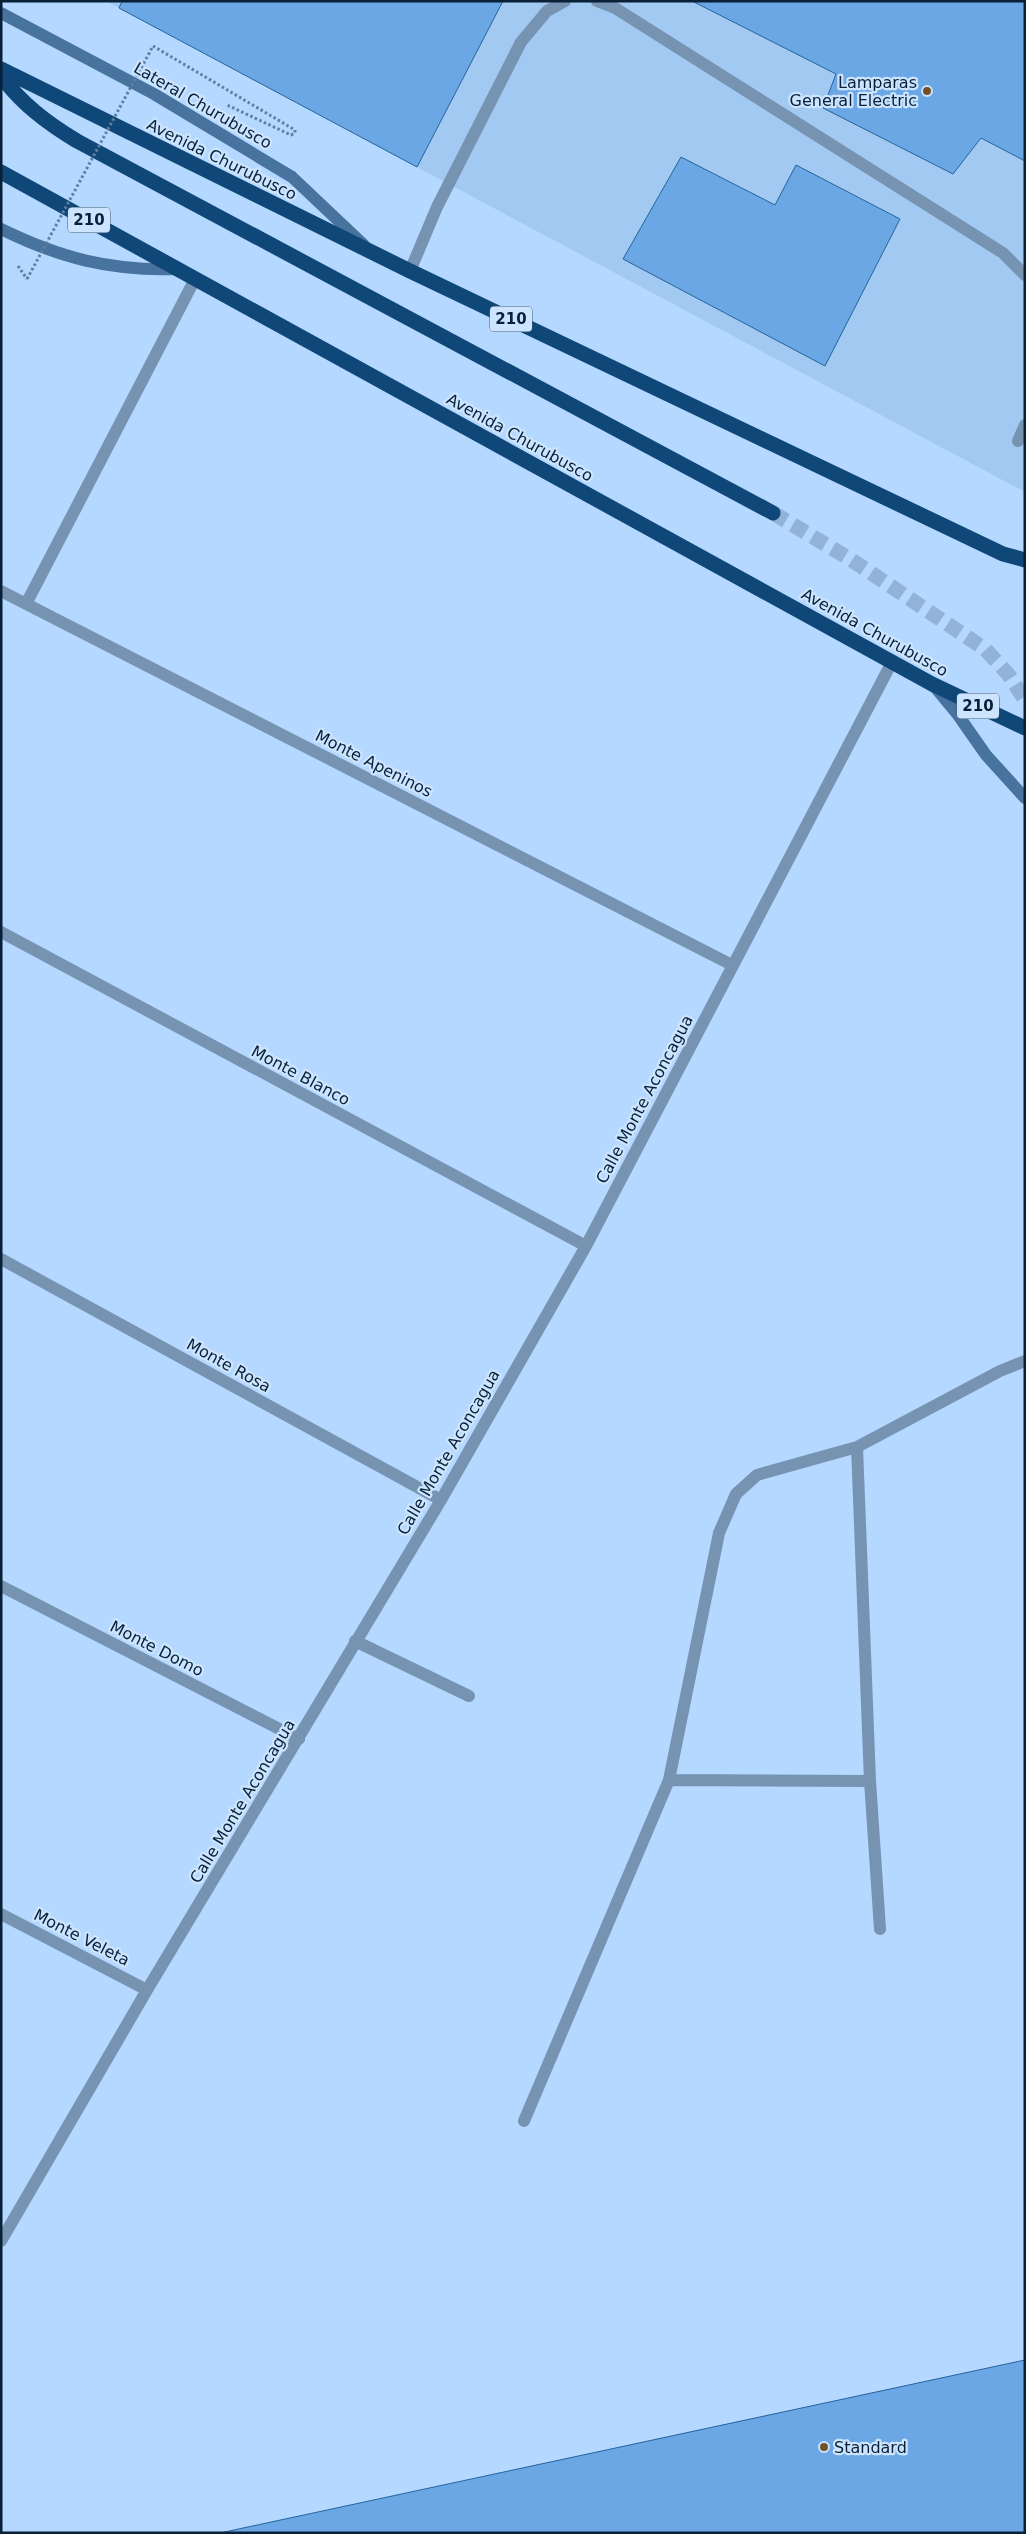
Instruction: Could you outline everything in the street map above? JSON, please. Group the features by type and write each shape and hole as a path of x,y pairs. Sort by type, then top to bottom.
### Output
{"highway":[{"name":"Avenida Churubusco","path":"1,69 410,271 1003,554 1025,560"},
{"path":"1,76 16,95 43,120 77,142 773,514"},
{"name":"Avenida Churubusco","path":"1,172 932,684 1025,728"}],"street":[{"path":"410,271 437,207 521,42 547,11 565,1"},
{"path":"597,1 615,8 995,247 1025,275"},
{"name":"Lateral Churubusco","path":"1,13 154,94 292,177 369,251"},
{"path":"1,229 61,255 91,263 143,270 176,269"},
{"path":"26,604 194,279"},
{"path":"1018,441 1025,425"},
{"name":"Monte Apeninos","path":"1,591 732,965"},
{"name":"Calle Monte Aconcagua","path":"1,2241 148,1990 441,1500 586,1246 892,662"},
{"path":"932,684 958,715 986,755 1025,798"},
{"name":"Monte Blanco","path":"1,932 586,1246"},
{"name":"Monte Rosa","path":"1,1259 441,1500"},
{"path":"524,2121 669,1780 719,1533 736,1494 757,1475 858,1447 1000,1371 1025,1362"},
{"path":"858,1447 870,1782 880,1929"},
{"name":"Monte Domo","path":"1,1586 299,1739"},
{"path":"356,1641 469,1696"},
{"path":"669,1780 870,1782"},
{"name":"Monte Veleta","path":"1,1914 148,1990"}],"path":[{"path":"27,279 153,46 295,130 295,133 291,135 221,102"}],"shaded area":[{"path":"106,1 1025,1 1025,492 417,167"}],"building":[{"path":"122,1 503,1 417,167 119,8"},
{"name":"Lamparas General Electric","path":"692,1 1025,1 1025,161 981,138 953,174 823,108 836,74"},
{"path":"681,157 775,205 796,165 900,219 825,366 623,259"},
{"name":"Standard","path":"1025,2360 1025,2533 220,2533"}],"tunnel":[{"path":"773,513 850,559 985,649 1008,674 1025,700"}],"place":[{"name":"Lamparas General Electric","path":"927,91"},
{"name":"Standard","path":"824,2447"}]}
